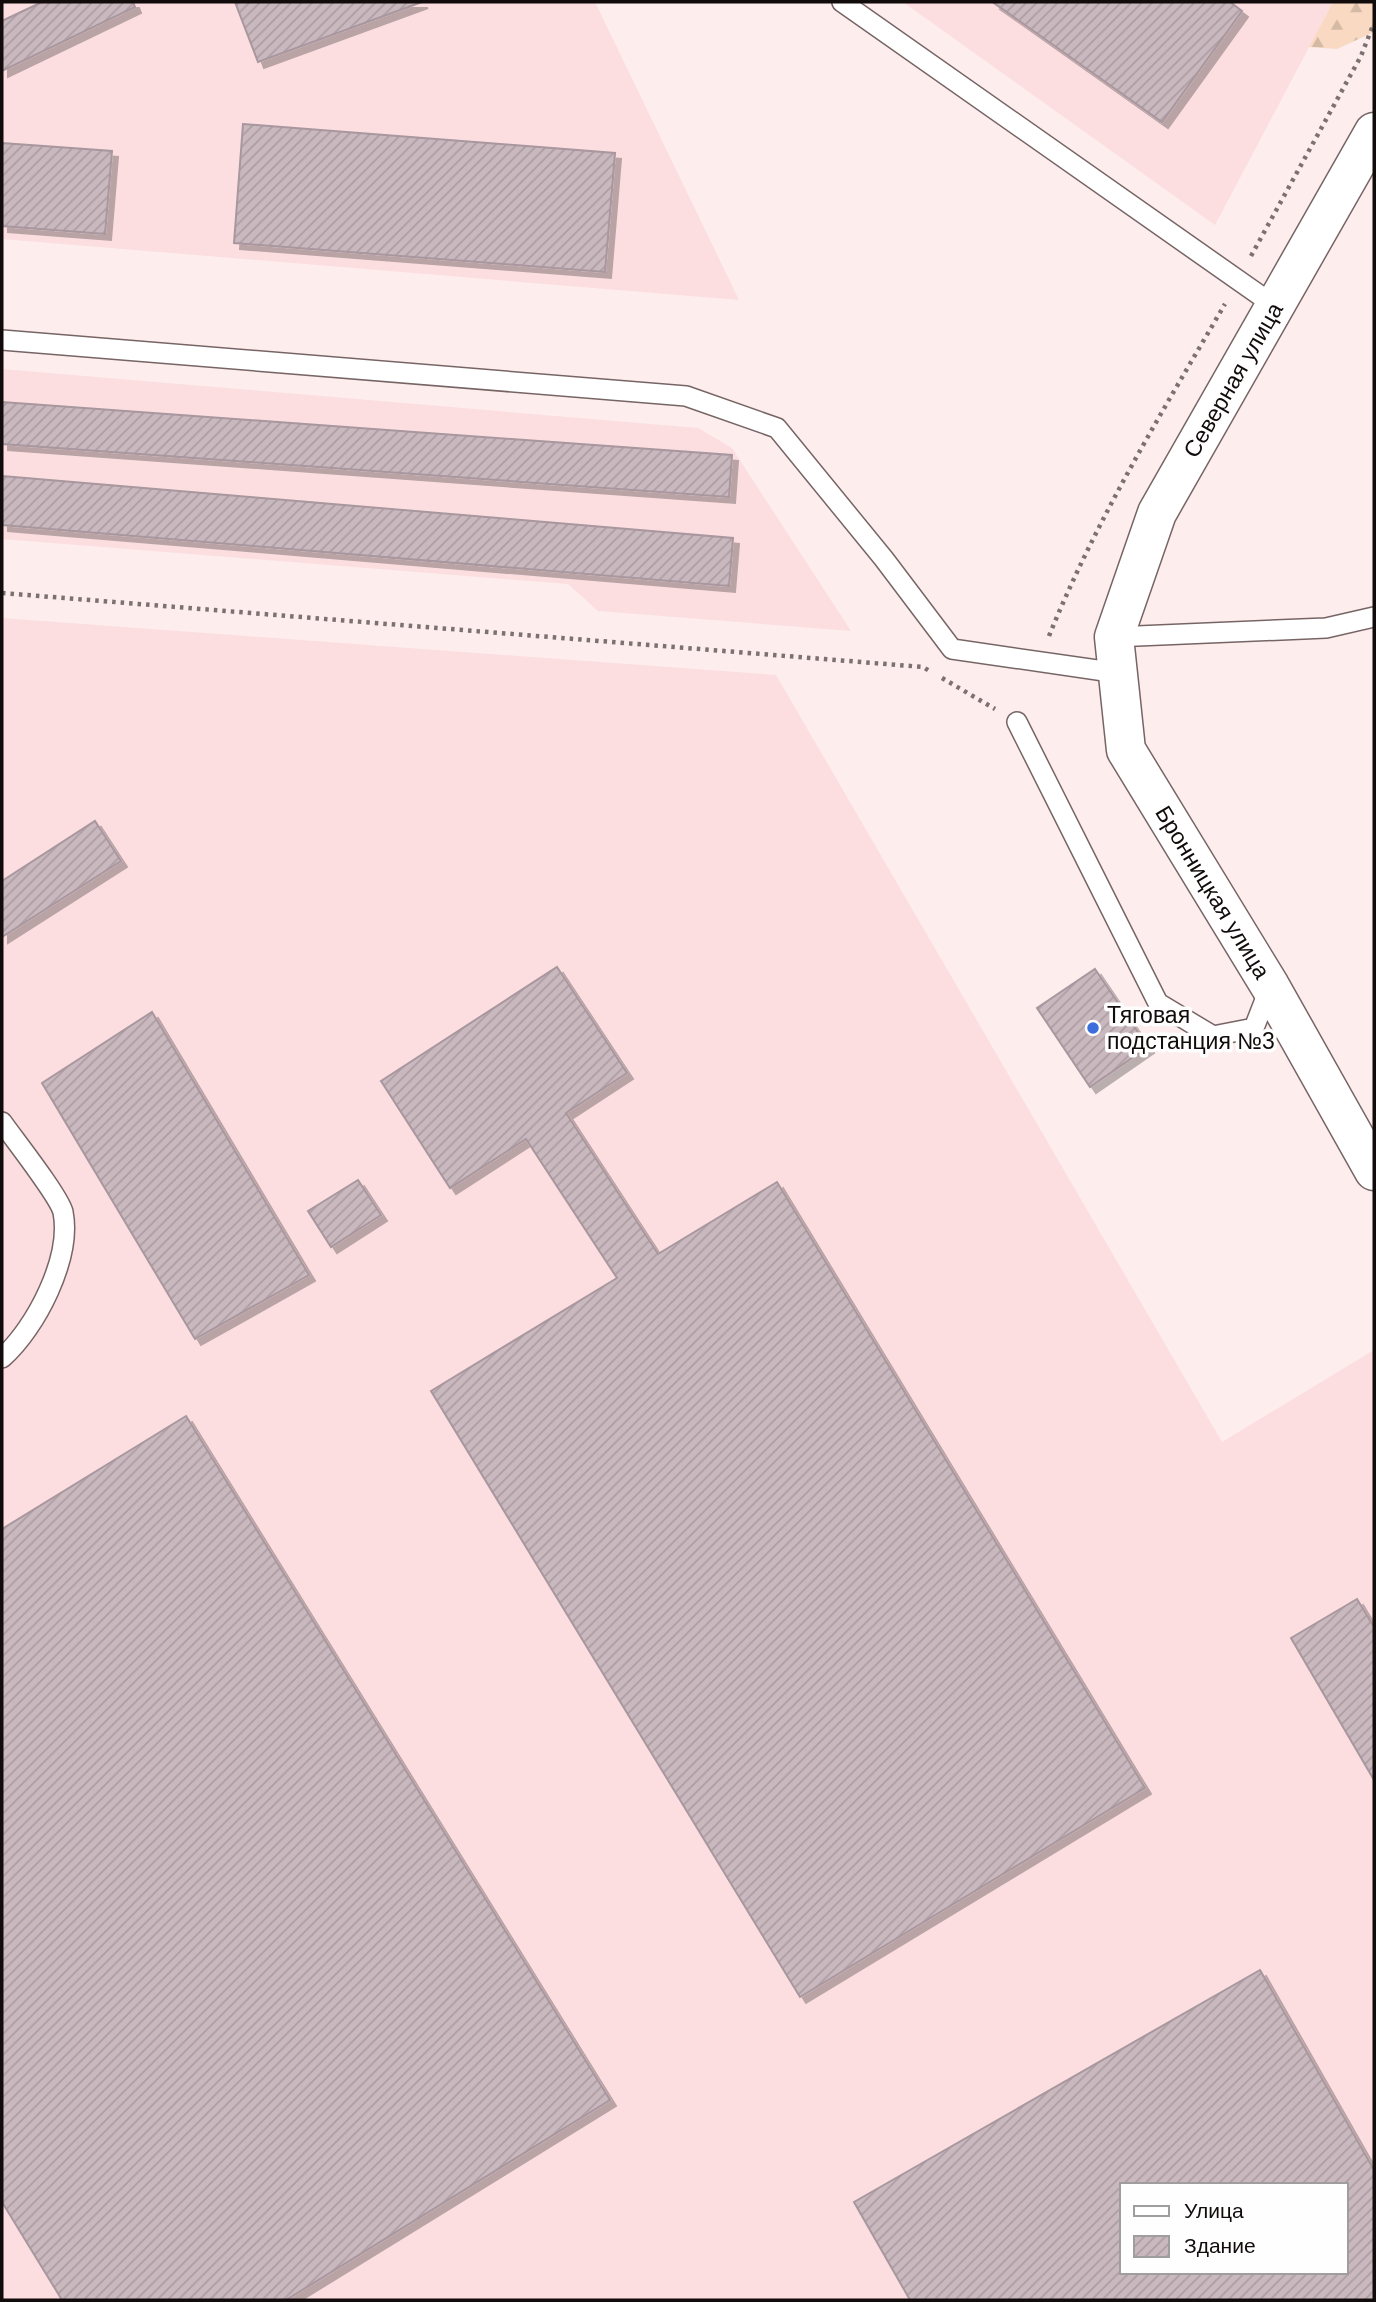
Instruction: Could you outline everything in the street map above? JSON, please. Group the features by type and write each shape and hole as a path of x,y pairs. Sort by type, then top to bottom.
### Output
{"street":[{"name":"Северная улица","path":"1116,655 1157,513 1374,132"},
{"name":"Бронницкая улица","path":"1116,655 1126,750 1270,986 1374,1171"}],"lane":[{"path":"842,2 1275,306"},
{"path":"2,340 686,396 777,428 884,559 952,649 1039,661 1116,655 1326,628 1374,617"},
{"path":"1017,722 1158,1003 1213,1036 1254,1028 1270,986"},
{"path":"2,1122 63,1210 63,1246 49,1289 33,1322 2,1358"}],"path":[{"path":"1039,661 1071,582 1107,513 1361,56 1374,23"},
{"path":"2,593 923,667 1017,722"}],"shaded area":[{"path":"2,2 595,2 739,300 2,239"},
{"path":"903,2 1333,2 1215,225"},
{"path":"2,369 698,428 732,448 851,631 598,611 568,584 2,539"},
{"path":"2,618 776,675 1222,1442 1374,1350 1374,2300 2,2300"}],"green space":[{"path":"1333,2 1374,2 1374,32 1337,49 1309,47"}],"building":[{"path":"42,2 133,2 135,7 2,71 2,21"},
{"path":"235,2 422,2 258,62"},
{"path":"995,2 1230,2 1242,11 1162,122"},
{"path":"243,124 615,153 605,272 234,243"},
{"path":"2,143 112,151 105,234 2,226"},
{"path":"2,402 732,455 729,497 2,444"},
{"path":"2,476 733,538 729,586 2,525"},
{"path":"95,821 121,861 2,937 2,881"},
{"path":"557,967 627,1073 566,1113 658,1254 777,1182 1145,1788 800,1997 431,1391 617,1278 526,1139 450,1188 381,1081"},
{"name":"Тяговая подстанция №3","path":"1095,969 1148,1047 1090,1087 1037,1008"},
{"path":"152,1012 309,1275 195,1339 42,1083"},
{"path":"358,1180 381,1215 331,1247 308,1211"},
{"path":"186,1416 610,2100 286,2300 62,2300 2,2202 2,1529"},
{"path":"1357,1599 1374,1627 1374,1780 1291,1638"},
{"path":"1260,1970 1374,2170 1374,2300 910,2300 854,2202"}],"place":[{"name":"Тяговая подстанция №3","path":"1093,1028"}]}
